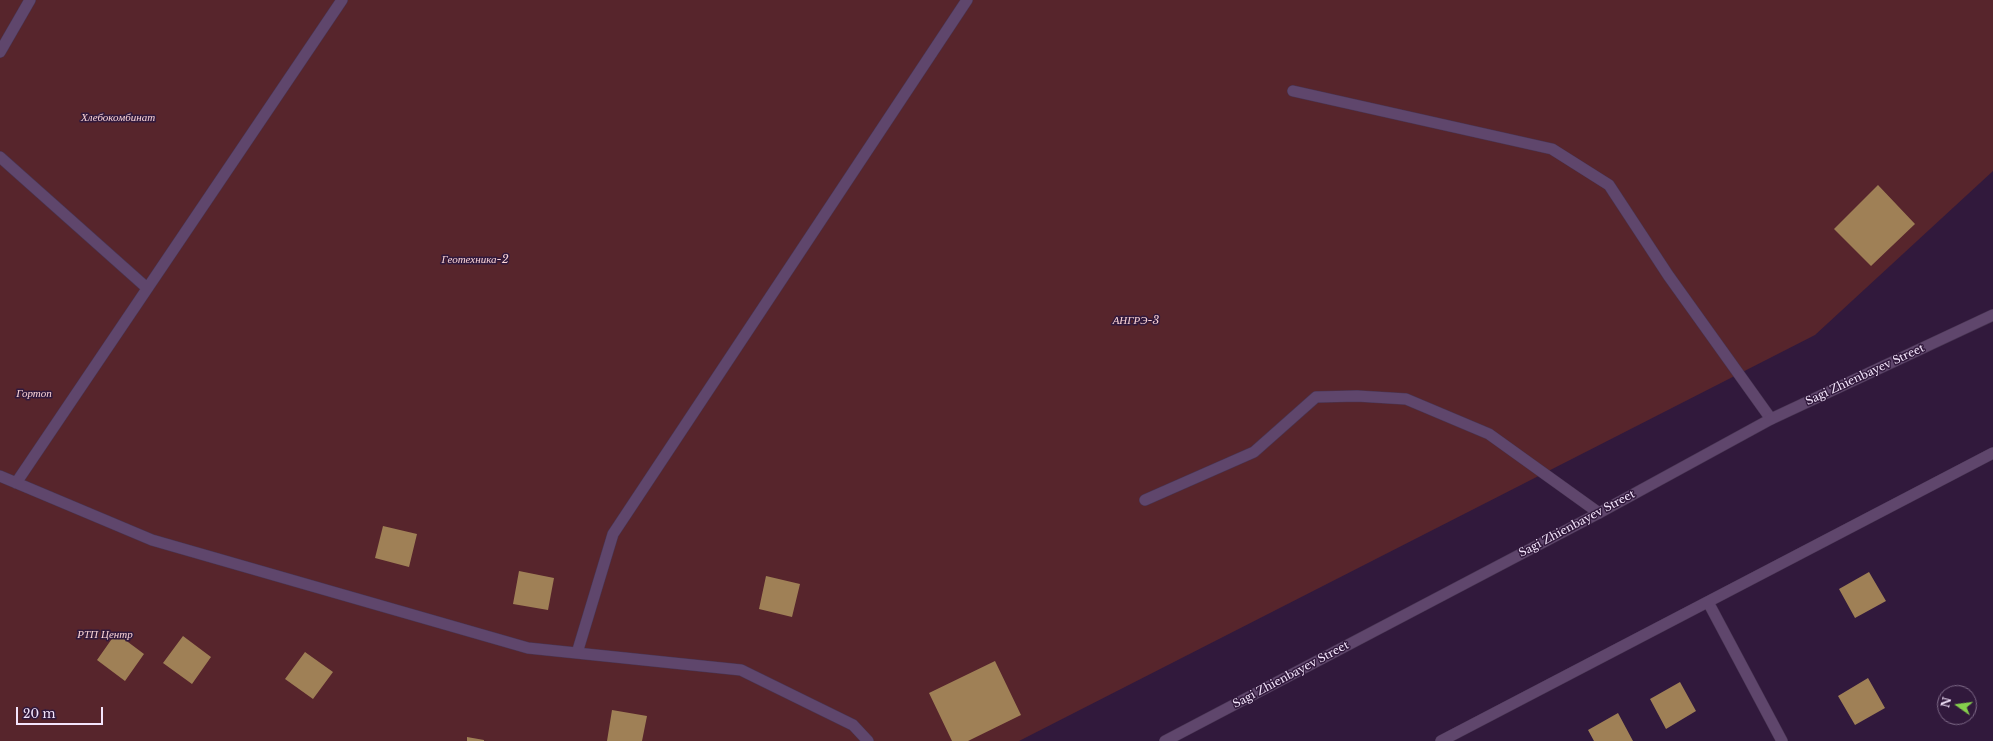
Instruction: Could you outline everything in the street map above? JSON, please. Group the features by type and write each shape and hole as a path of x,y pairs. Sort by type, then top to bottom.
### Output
{"main road":[{"path":"0,52 30,0"},
{"path":"16,483 342,0"},
{"path":"577,653 613,534 967,0"},
{"path":"1293,91 1552,149 1609,185 1668,275 1771,419"},
{"path":"0,157 147,288"},
{"name":"Sagi Zhienbayev Street","path":"1165,741 1599,513 1771,419 1993,315"},
{"path":"1145,500 1254,452 1316,398 1357,396 1406,400 1489,434 1599,513"},
{"path":"1441,741 1993,453"},
{"path":"0,476 152,540 528,648 741,670 853,725 868,741"},
{"path":"1708,602 1782,741"}],"green space":[{"path":"0,0 1993,0 1993,171 1815,335 1019,741 0,741"}],"building":[{"path":"1878,185 1915,224 1871,266 1834,229"},
{"path":"383,526 417,534 409,567 375,558"},
{"path":"519,571 554,578 548,610 513,604"},
{"path":"1869,572 1886,601 1855,618 1839,589"},
{"path":"766,576 800,584 792,617 759,609"},
{"path":"116,633 144,654 125,681 97,660"},
{"path":"183,636 211,657 192,684 163,663"},
{"path":"305,652 333,672 313,699 285,679"},
{"path":"995,661 1021,715 968,741 952,741 929,693"},
{"path":"1868,678 1885,708 1855,725 1838,696"},
{"path":"1680,682 1696,711 1666,729 1650,699"},
{"path":"612,710 647,716 642,741 607,741"},
{"path":"1618,713 1633,741 1594,741 1588,730"},
{"path":"467,737 484,740 484,741 467,741"}],"park label":[{"name":"Хлебокомбинат","path":"118,118"},
{"name":"Геотехника-2","path":"475,260"},
{"name":"АНГРЭ-3","path":"1136,321"},
{"name":"Гортоп","path":"34,394"},
{"name":"РТП Центр","path":"105,635"}]}
